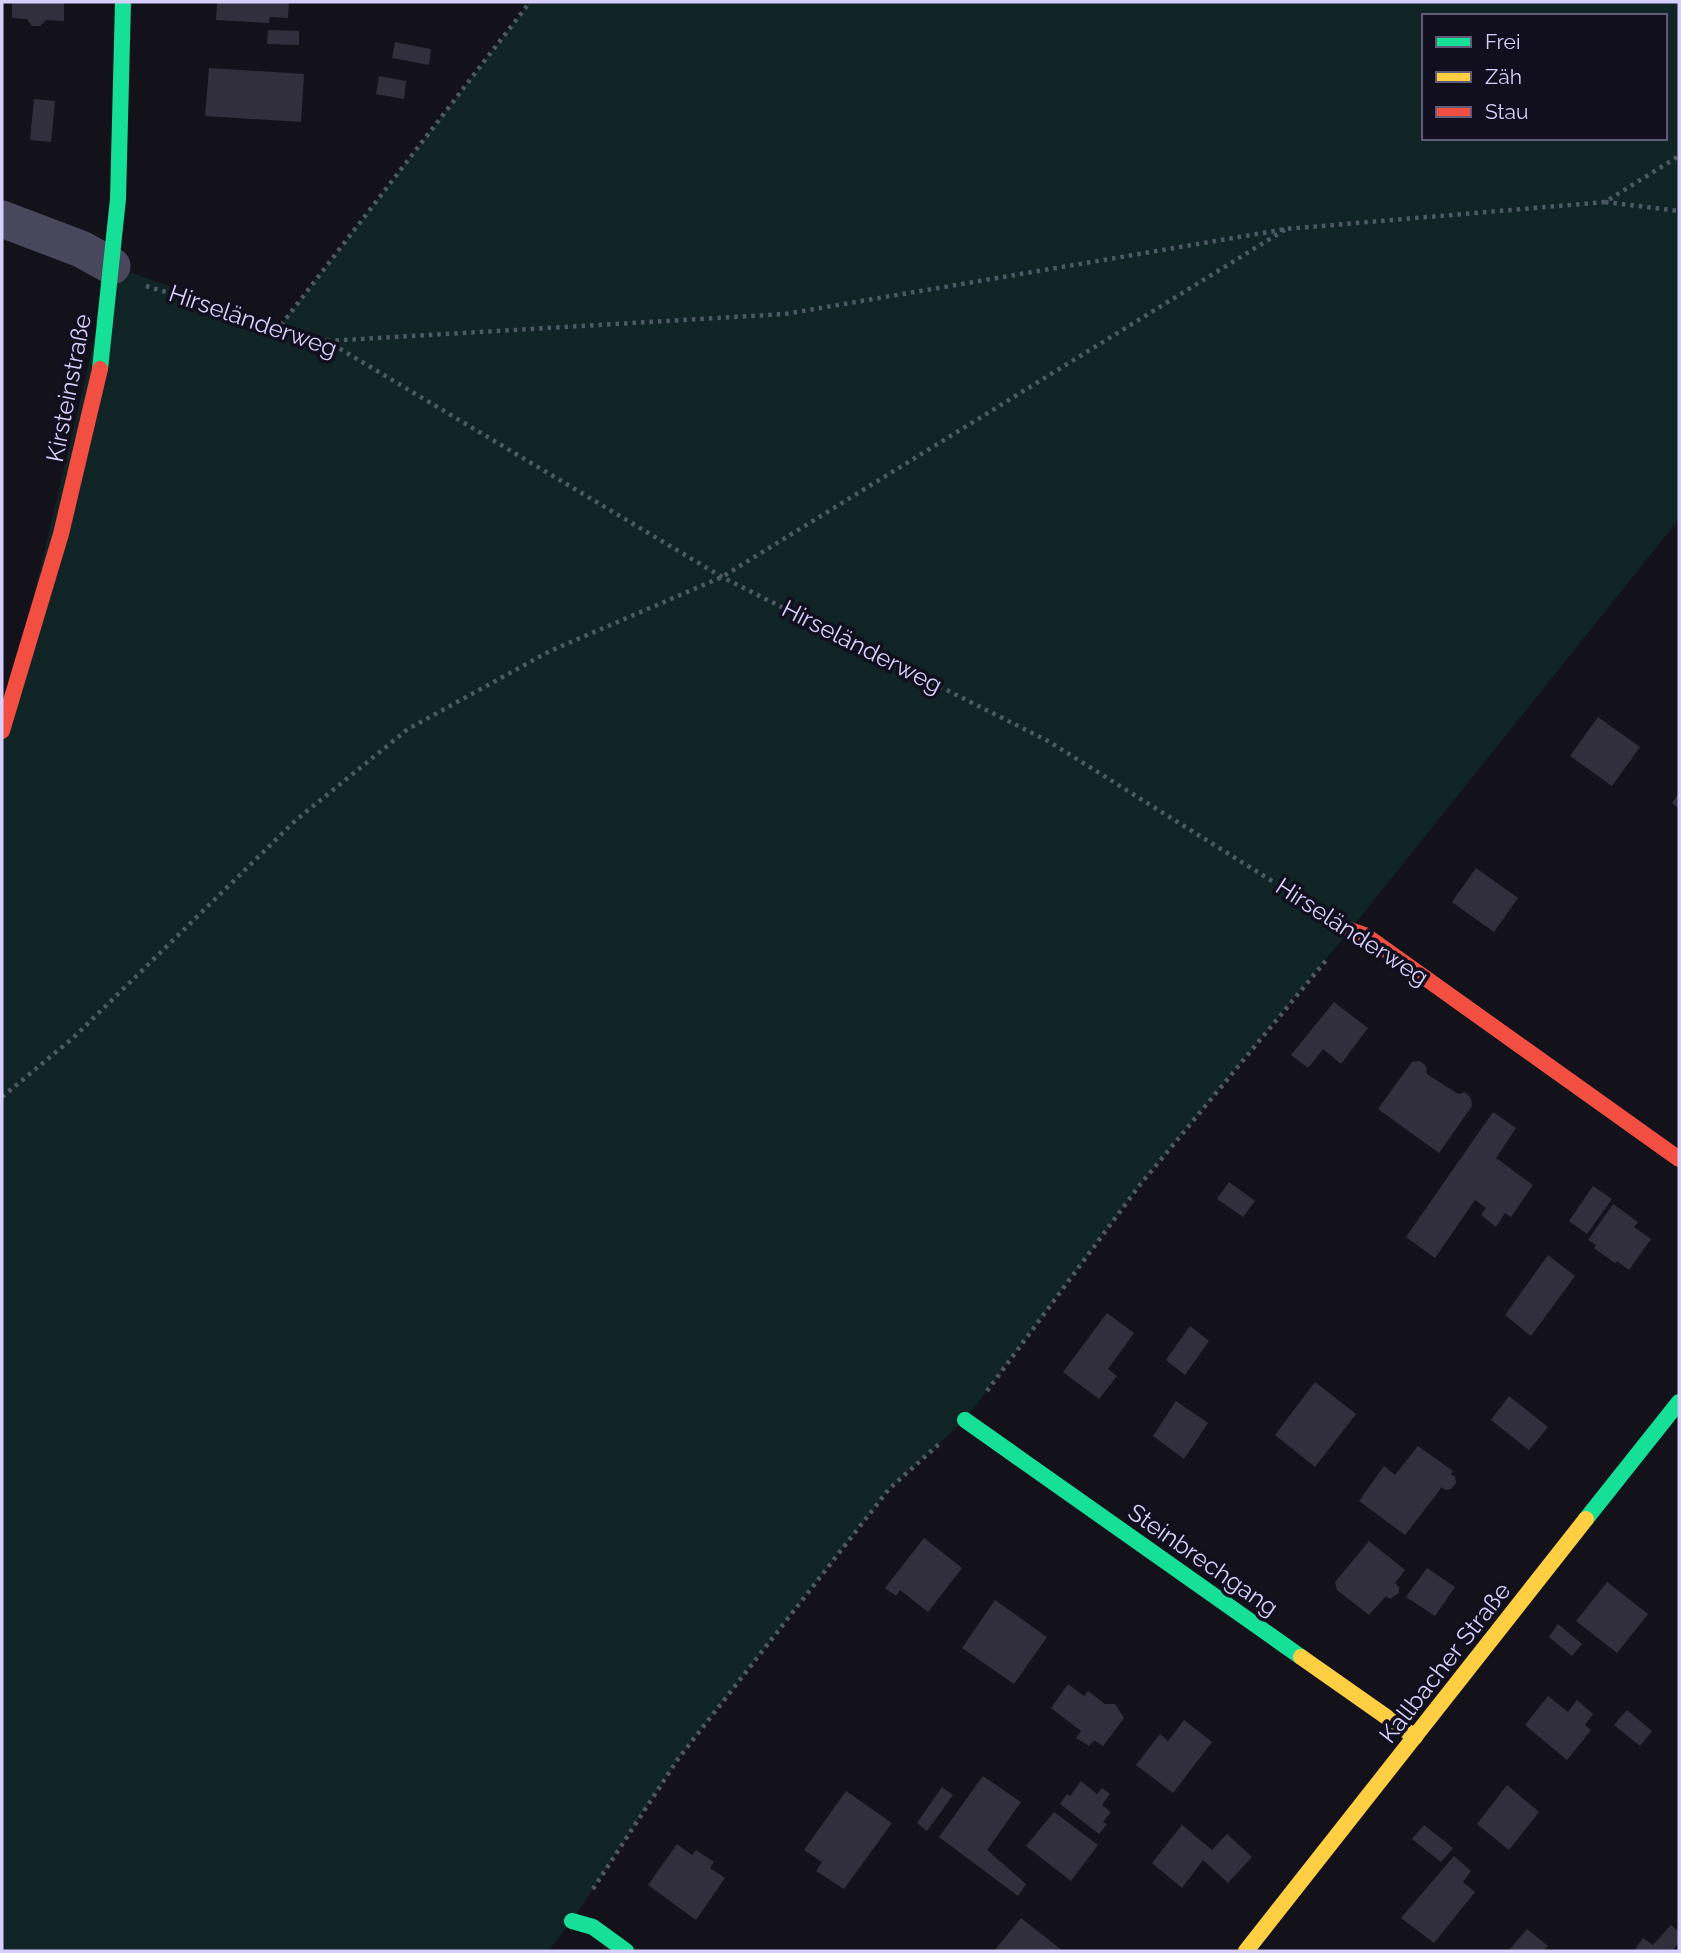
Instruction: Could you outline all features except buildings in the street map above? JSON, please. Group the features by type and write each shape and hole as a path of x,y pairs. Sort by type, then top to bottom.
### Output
{"street":[{"name":"Kirsteinstraße","path":"2,731 61,534 102,361 118,199 123,2"},
{"path":"2,219 81,249 112,266"},
{"name":"Hirseländerweg","path":"1350,930 1364,935 1679,1159"},
{"name":"Kallbacher Straße","path":"1246,1951 1679,1402"},
{"name":"Steinbrechgang","path":"965,1420 1415,1737"},
{"path":"572,1921 593,1927 626,1951"}],"path":[{"path":"281,325 530,2"},
{"path":"1605,202 1679,156"},
{"path":"327,341 785,314 1286,229 1605,202 1679,211"},
{"path":"2,1097 73,1038 296,820 408,729 550,651 722,577 1286,229"},
{"name":"Hirseländerweg","path":"112,266 134,282 327,341 722,577 1048,741 1350,930"},
{"path":"572,1921 678,1759 889,1489 965,1420 1139,1186 1350,930"}],"green space":[{"path":"530,2 1679,2 1679,519 1350,930 1139,1186 965,1420 889,1489 678,1759 572,1921 548,1951 2,1951 2,730 112,266 281,325"}],"traffic: fast":[{"path":"100,369 118,199 123,2"},
{"path":"1586,1519 1679,1402"},
{"path":"965,1420 1301,1657"},
{"path":"572,1921 593,1927 626,1951"}],"traffic: slow":[{"path":"1246,1951 1586,1519"},
{"path":"1301,1657 1415,1737"}],"traffic: jam":[{"path":"2,731 61,534 100,369"},
{"path":"1350,930 1365,935 1679,1159"}]}
